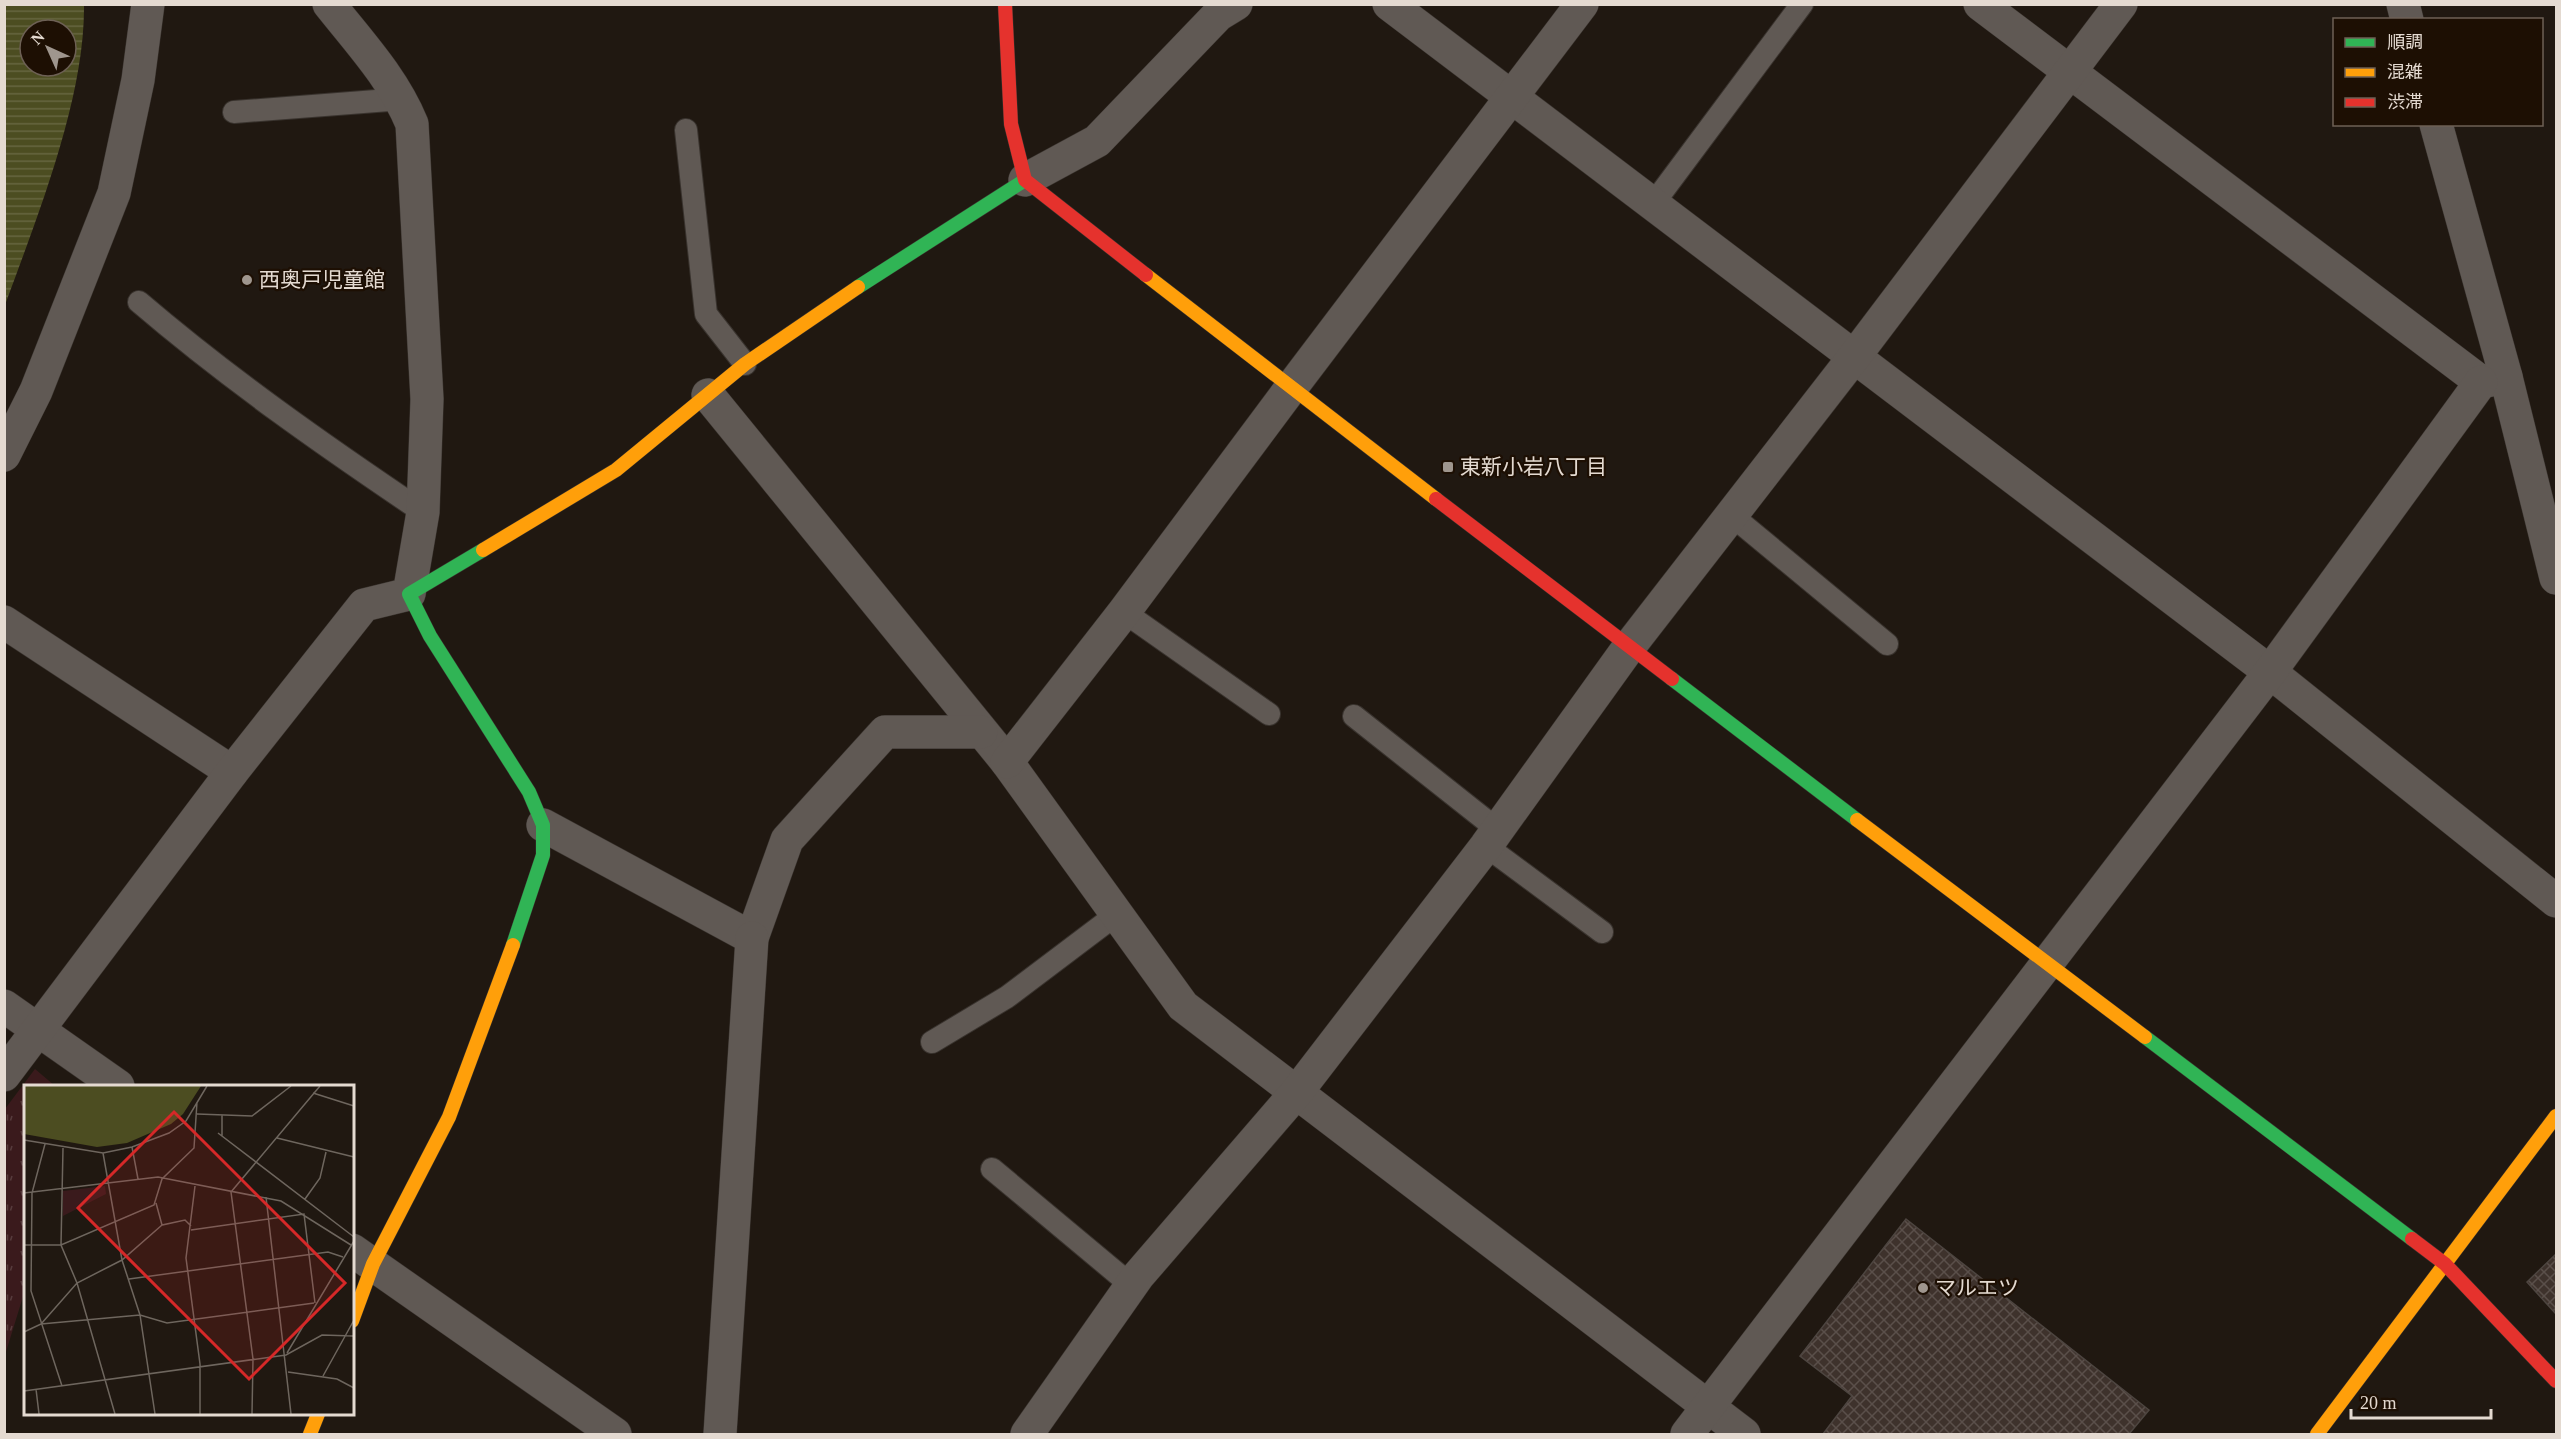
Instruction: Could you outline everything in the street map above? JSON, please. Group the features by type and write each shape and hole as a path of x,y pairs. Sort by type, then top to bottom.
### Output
{"street":[{"path":"4,455 36,391 114,193 138,80 148,4"},
{"path":"329,4 385,73 402,99 412,124 426,387 423,512 409,594 430,636 529,792 543,825 543,855 534,887 449,1117 363,1257 354,1309"},
{"path":"1005,4 1011,124 1025,180 1290,388 1629,647 2445,1264 2556,1381"},
{"path":"4,1075 232,772 364,605 409,594 616,470 745,364 813,316 1025,180 1097,141 1218,15 1236,4"},
{"path":"1389,4 2270,672 2556,901"},
{"path":"1007,762 1124,612 1290,388 1513,98 1582,4"},
{"path":"1980,4 2068,74 2493,379"},
{"path":"1026,1434 1131,1285 1296,1093 1492,838 1629,647 1854,357 2121,4"},
{"path":"2436,126 2493,379 2556,578"},
{"path":"1688,1434 2493,379"},
{"path":"708,395 1007,762 1183,1006 1744,1434"},
{"path":"4,622 232,772"},
{"path":"720,1434 752,938 787,840 885,732 981,732"},
{"path":"543,825 752,938"},
{"path":"4,1006 117,1085"},
{"path":"2317,1434 2556,1116"},
{"path":"363,1257 615,1434"},
{"path":"310,1434 317,1415"}],"lane":[{"path":"1653,204 1802,4"},
{"path":"234,112 402,99"},
{"path":"686,130 706,314 745,364"},
{"path":"139,302 214,364 327,448 423,512"},
{"path":"1730,514 1887,644"},
{"path":"1124,612 1269,714"},
{"path":"1354,716 1602,932"},
{"path":"932,1042 1007,998 1117,914"},
{"path":"992,1169 1131,1285"}],"green space":[{"path":"35,1069 54,1085 24,1085 24,1293 5,1355 5,1109"}],"shaded area":[{"path":"5,4 84,5 78,71 78,18 18,18 18,78 77,78 68,118 44,196 5,305"}],"building":[{"name":"マルエツ","path":"1906,1219 2149,1410 2129,1434 1823,1434 1852,1396 1800,1356"},
{"path":"2556,1254 2556,1314 2527,1282"}],"traffic: fast":[{"path":"858,287 1025,180"},
{"path":"483,550 409,594 430,636 529,792 543,825 543,855 513,945"},
{"path":"1672,679 1857,820"},
{"path":"2145,1037 2412,1239"}],"traffic: slow":[{"path":"1146,275 1436,499"},
{"path":"483,550 616,470 745,364 858,287"},
{"path":"1857,820 2145,1037"},
{"path":"354,1316 373,1264 449,1117 513,945"},
{"path":"2317,1434 2556,1116"},
{"path":"310,1434 318,1415"}],"traffic: jam":[{"path":"1005,4 1011,124 1025,180 1146,275"},
{"path":"1436,499 1672,679"},
{"path":"2412,1239 2445,1264 2556,1381"}],"place":[{"name":"西奥戸児童館","path":"247,280"},
{"name":"東新小岩八丁目","path":"1448,467"},
{"name":"マルエツ","path":"1923,1288"}]}
